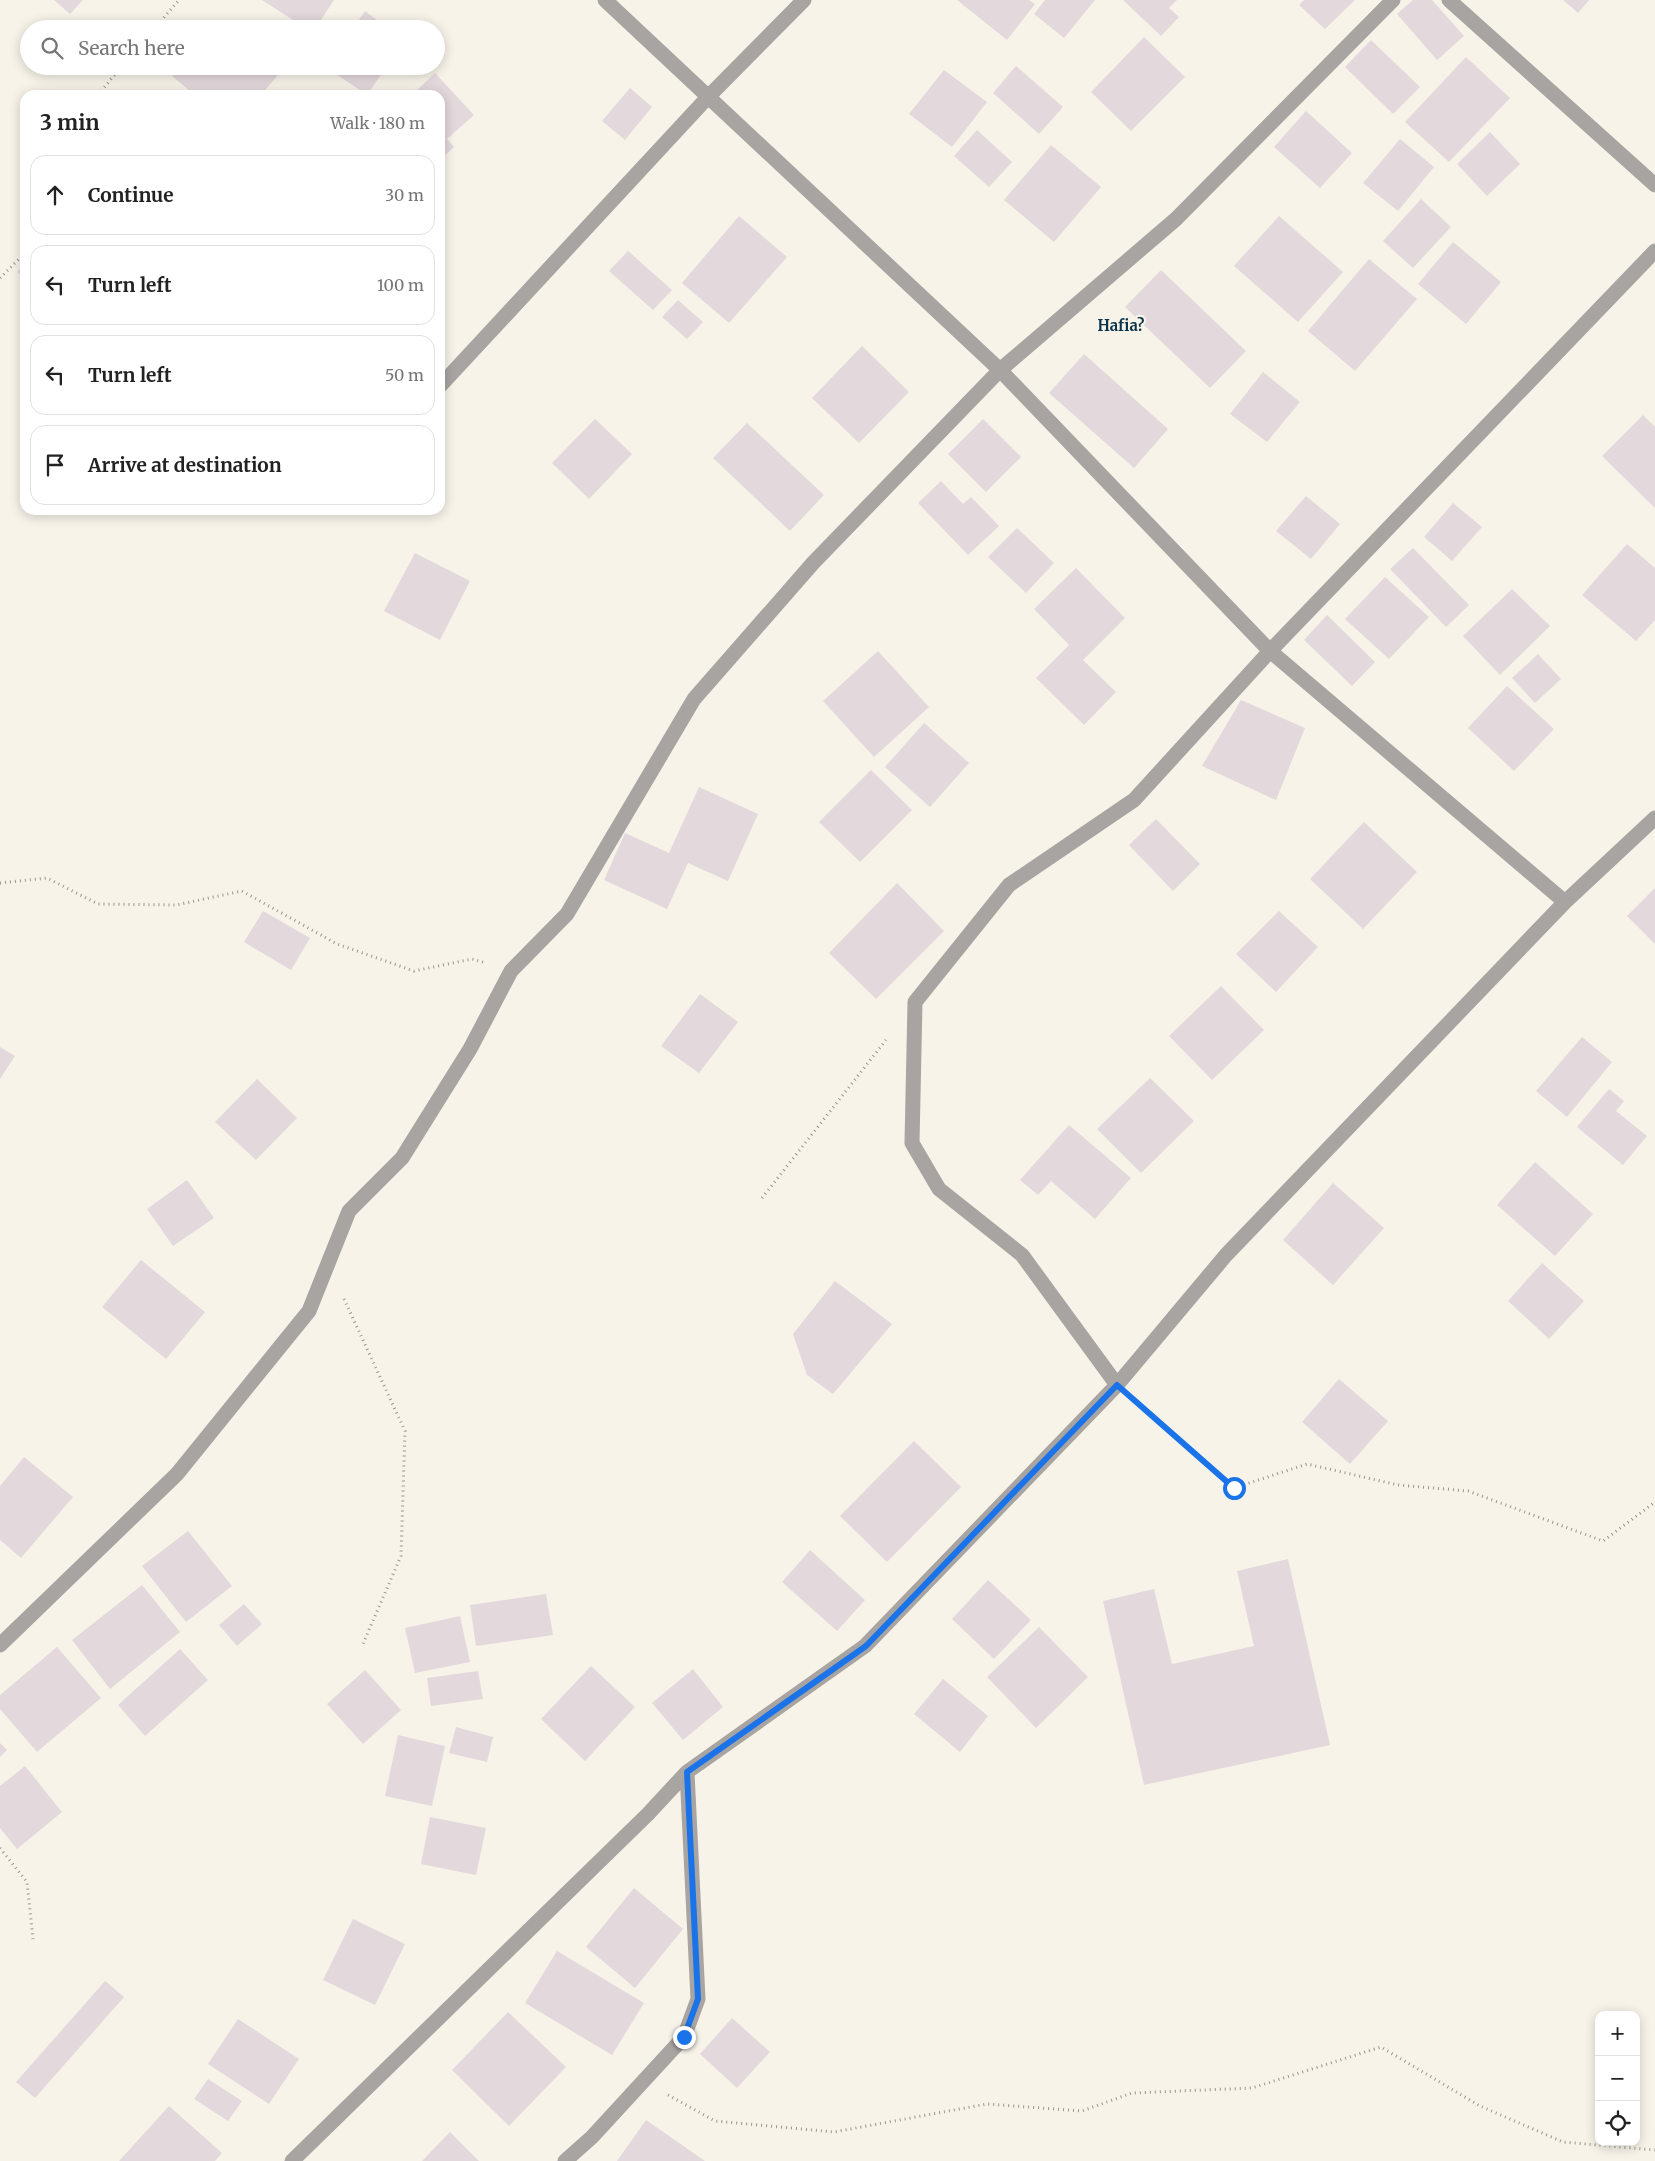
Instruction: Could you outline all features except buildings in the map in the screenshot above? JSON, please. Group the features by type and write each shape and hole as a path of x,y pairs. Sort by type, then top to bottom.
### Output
{"street":[{"path":"605,0 1000,370 1270,651 1565,902"},
{"path":"445,381 708,97 804,0"},
{"path":"0,1645 177,1474 309,1311 349,1211 402,1158 470,1049 511,971 567,914 694,699 814,563 1000,370 1176,219 1393,0"},
{"path":"1449,0 1655,185"},
{"path":"1117,1385 1022,1255 939,1189 912,1143 915,1002 1010,886 1134,800 1270,651 1655,251"},
{"path":"292,2161 648,1814 687,1772 866,1646 1117,1385 1226,1255 1565,902 1655,818"},
{"path":"565,2161 592,2138 684,2037 698,1999 687,1772"}],"path":[{"path":"162,20 179,0"},
{"path":"102,90 115,75"},
{"path":"0,278 20,258"},
{"path":"0,883 47,878 98,904 176,905 242,892 336,944 414,971 472,959 511,971"},
{"path":"762,1198 915,1002"},
{"path":"328,1264 405,1431 401,1556 362,1646"},
{"path":"1117,1385 1234,1488 1307,1464 1398,1485 1468,1491 1603,1540 1655,1502"},
{"path":"0,1848 27,1882 33,1939"},
{"path":"644,2081 715,2121 834,2132 987,2104 1082,2111 1132,2093 1252,2088 1381,2047 1480,2106 1563,2142 1655,2150"}],"district":[{"name":"Hafia?","path":"1121,326"}],"route":[{"path":"684,2037 698,1999 687,1772 866,1646 1117,1385 1234,1488"}]}
